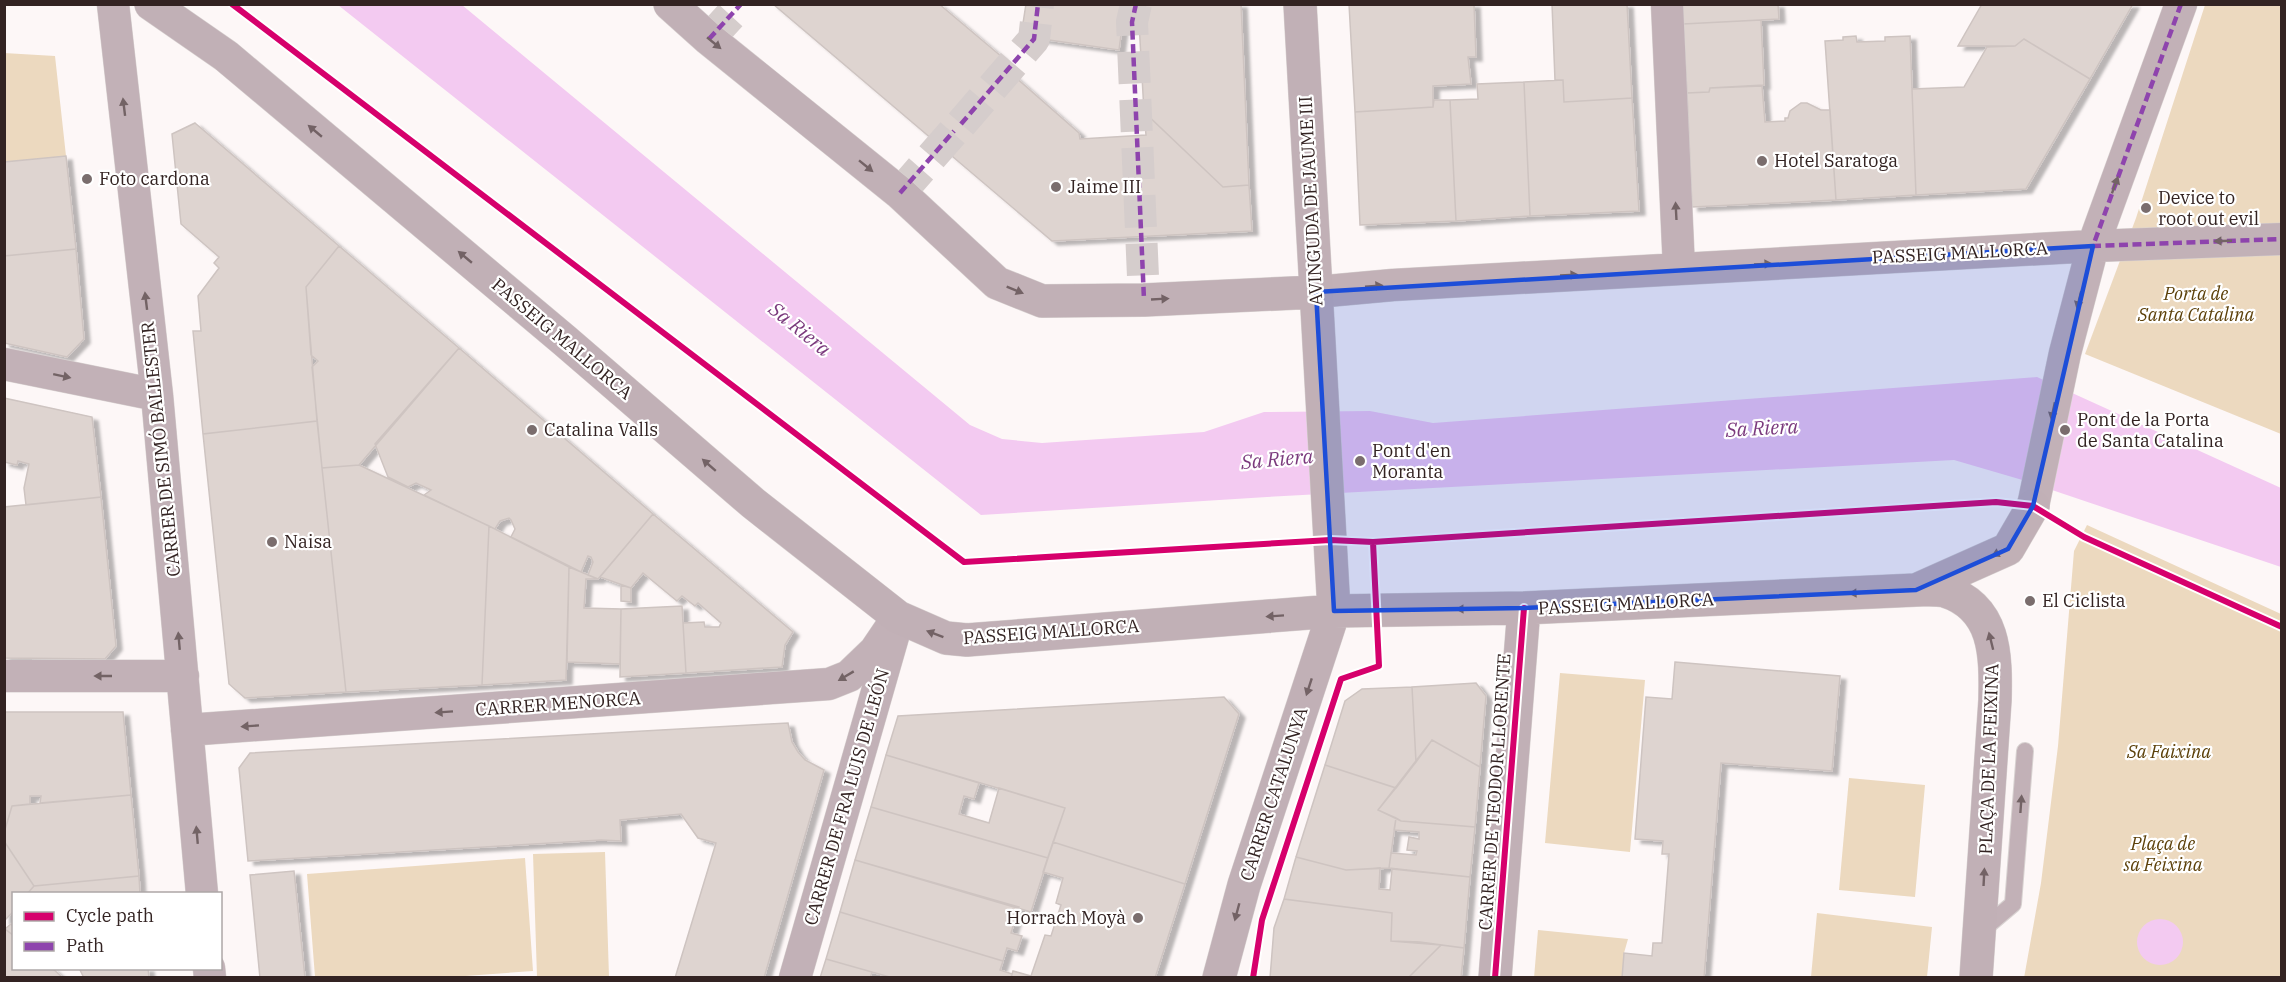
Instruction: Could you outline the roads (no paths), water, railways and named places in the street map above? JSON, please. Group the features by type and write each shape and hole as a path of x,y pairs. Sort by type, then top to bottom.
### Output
{"main road":[{"name":"PASSEIG MALLORCA","path":"151,4 226,56 564,340 753,503 898,617 946,638 967,640 1334,611 1524,608 1916,590 2008,549 2033,506"},
{"name":"PASSEIG MALLORCA","path":"670,4 709,39 900,193 997,283 1042,301 1144,300 1316,292"},
{"name":"AVINGUDA DE JAUME III","path":"1300,4 1334,611"},
{"name":"PLAÇA DE LA FEIXINA","path":"1916,590 1943,591 1968,602 1983,619 1992,639 1995,700 1976,978"},
{"name":"CARRER DE TEODOR LLORENTE","path":"1495,978 1524,608"},
{"name":"CARRER CATALUNYA","path":"1219,978 1244,885 1334,611"}],"street":[{"name":"CARRER DE SIMÓ BALLESTER","path":"112,4 157,395 202,892"},
{"path":"1667,4 1679,269"},
{"path":"2033,506 2065,353 2093,246 2181,4"},
{"name":"PASSEIG MALLORCA","path":"1316,292 1393,285 2093,246 2282,239"},
{"path":"4,364 157,395"},
{"name":"CARRER MENORCA","path":"187,730 829,684 849,676 875,651 898,617"},
{"name":"CARRER DE FRA LUIS DE LEÓN","path":"795,978 898,617"},
{"path":"4,676 183,676"}],"lane":[{"path":"1981,931 2013,903 2025,751"}],"water":[{"name":"Sa Riera","path":"338,5 462,5 970,425 1002,439 1042,443 1204,432 1264,412 1370,411 1433,423 2037,377 2281,488 2281,567 2019,479 1954,460 1267,497 981,515"},
{"path":"2160,919 2176,926 2183,942 2176,958 2160,965 2144,958 2137,942 2144,926"}],"tunnel":[{"path":"709,39 741,4"},
{"path":"961,124 1034,39 1038,4"},
{"path":"1136,4 1132,22 1144,300"},
{"path":"900,193 954,131"}],"place":[{"name":"Hotel Saratoga","path":"1762,161"},
{"name":"Foto cardona","path":"87,179"},
{"name":"Jaime III","path":"1056,187"},
{"name":"Device to root out evil","path":"2146,208"},
{"name":"Catalina Valls","path":"532,430"},
{"name":"Pont de la Porta de Santa Catalina","path":"2065,430"},
{"name":"Pont d'en Moranta","path":"1360,461"},
{"name":"Naisa","path":"272,542"},
{"name":"El Ciclista","path":"2030,601"},
{"name":"Horrach Moyà","path":"1138,918"}],"park label":[{"name":"Porta de Santa Catalina","path":"2196,304"},
{"name":"Sa Faixina","path":"2169,752"},
{"name":"Plaça de sa Feixina","path":"2163,854"}]}
